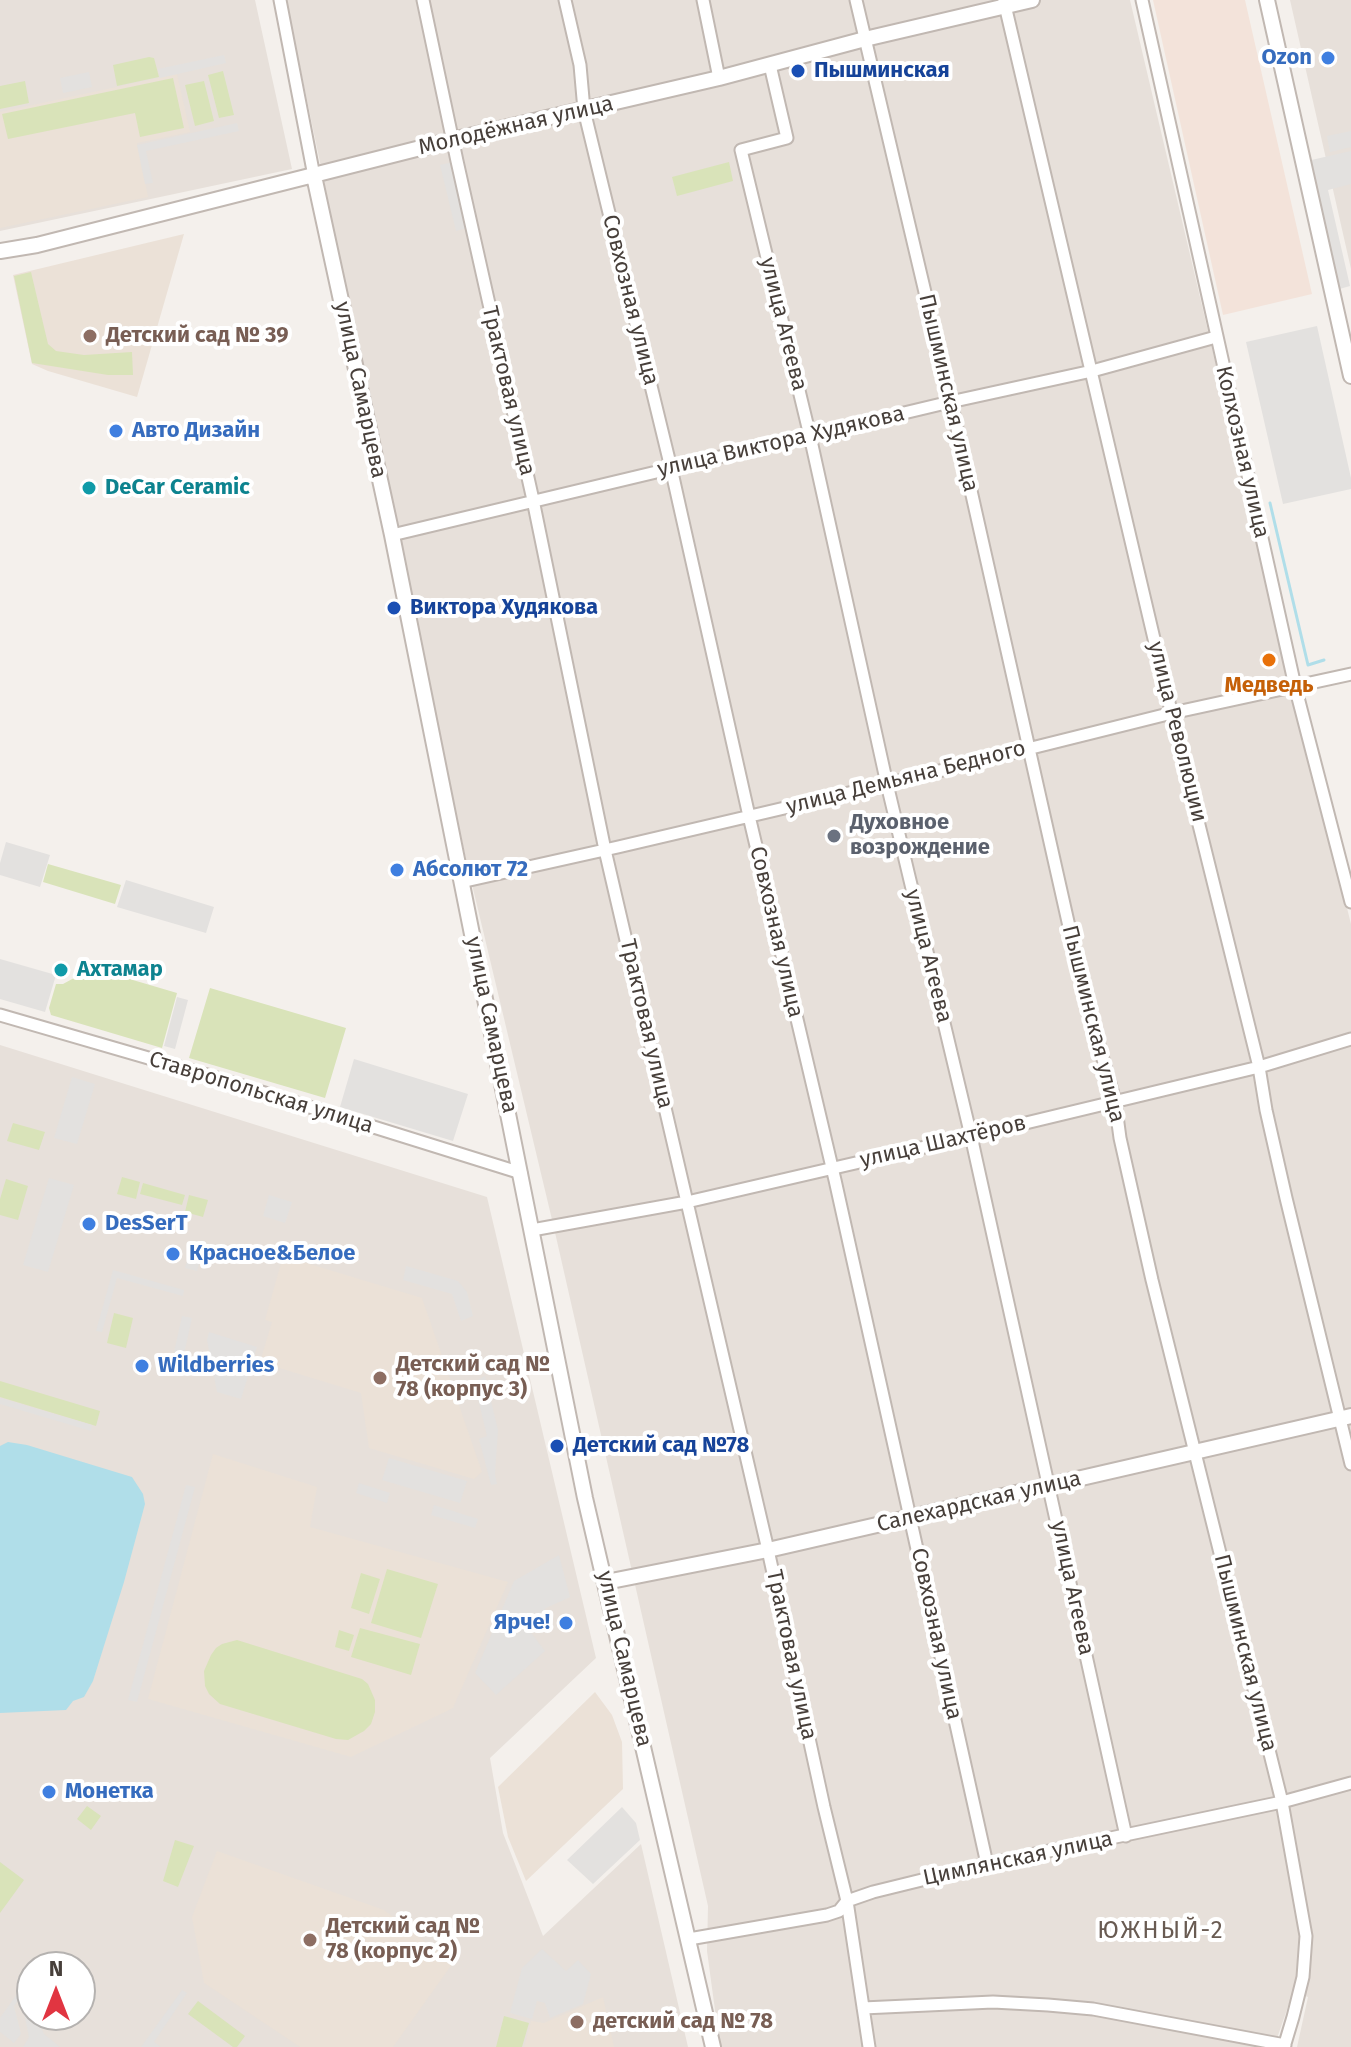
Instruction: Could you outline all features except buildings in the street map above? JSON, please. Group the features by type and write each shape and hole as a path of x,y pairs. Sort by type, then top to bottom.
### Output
{"street":[{"name":"улица Самарцева","path":"280,0 314,176 392,535 585,1498 713,2047"},
{"name":"Трактовая улица","path":"423,0 533,500 605,850 847,1901 869,2047"},
{"name":"Совхозная улица","path":"565,0 580,65 584,110 671,468 832,1168 987,1864"},
{"path":"703,0 719,78"},
{"name":"Пышминская улица","path":"856,0 1084,993 1115,1101 1120,1138 1152,1280 1282,1802 1306,1936 1303,1977 1284,2046"},
{"name":"Молодёжная улица","path":"0,251 37,245 452,140 719,78 1005,3 1032,0"},
{"name":"Колхозная улица","path":"1142,0 1295,686 1351,902"},
{"path":"1267,0 1351,376"},
{"name":"улица Революции","path":"1005,3 1172,713 1259,1067 1286,1198 1345,1417 1351,1464"},
{"name":"улица Агеева","path":"770,65 787,138 741,150 971,1136 1126,1836"},
{"name":"улица Виктора Худякова","path":"392,535 1092,371 1216,337"},
{"name":"улица Демьяна Бедного","path":"461,882 887,784 1172,713 1351,674"},
{"name":"Ставропольская улица","path":"0,1015 207,1075 521,1173"},
{"name":"улица Шахтёров","path":"532,1230 687,1202 971,1136 1259,1067 1351,1039"},
{"name":"Салехардская улица","path":"606,1582 768,1550 1345,1417"},
{"name":"Цимлянская улица","path":"689,1939 827,1915 839,1911 847,1901 873,1892 987,1864 1282,1802 1351,1783"},
{"path":"863,2008 993,2002 1093,2009 1284,2046"}],"shaded area":[{"path":"0,0 255,0 292,169 0,231"},
{"path":"286,0 1130,0 1351,924 1351,2047 1297,2047 1308,1997 1293,1992 1274,2047 720,2047 707,1951 708,1906 554,1228 465,855"},
{"path":"1153,0 1245,0 1312,294 1223,315"},
{"path":"1290,0 1351,0 1351,269"},
{"path":"224,55 226,63 160,78 158,69"},
{"path":"89,72 92,87 63,93 60,78"},
{"path":"177,74 190,132 137,143 148,197 0,228 0,112"},
{"path":"237,123 239,131 146,151 153,183 145,184 137,145"},
{"path":"1351,131 1351,147 1330,152 1327,136"},
{"path":"1351,151 1351,184 1328,190 1350,286 1336,290 1307,161"},
{"path":"457,161 472,227 456,231 440,165"},
{"name":"Детский сад № 39","path":"184,234 137,397 32,364 13,275"},
{"path":"1317,326 1351,489 1283,504 1246,342"},
{"path":"6,842 50,855 40,887 0,875"},
{"path":"126,880 214,907 206,933 117,907"},
{"path":"0,959 56,975 45,1012 0,999"},
{"path":"177,997 188,1000 175,1049 164,1046"},
{"path":"0,1045 487,1197 596,1658 490,1758 503,1833 543,1936 641,1844 688,2047 0,2047"},
{"path":"354,1059 468,1094 453,1141 340,1107"},
{"path":"72,1077 95,1084 77,1144 54,1138"},
{"path":"49,1178 74,1185 48,1272 23,1265"},
{"path":"269,1195 292,1202 285,1223 263,1216"},
{"path":"193,1241 205,1244 197,1271 185,1268"},
{"name":"Детский сад № 78 (корпус 3)","path":"283,1256 422,1298 482,1472 474,1479 369,1448 361,1393 260,1362 272,1322 265,1320"},
{"path":"406,1266 458,1281 467,1292 473,1316 461,1321 452,1294 403,1280"},
{"path":"113,1270 184,1290 183,1296 117,1278 102,1332 96,1331"},
{"path":"182,1316 192,1318 182,1363 172,1361"},
{"path":"209,1332 257,1347 241,1399 217,1392 207,1340"},
{"path":"485,1376 498,1430 497,1484 491,1485 479,1439 487,1436 474,1382"},
{"path":"0,1398 92,1425 91,1431 0,1404"},
{"path":"213,1454 317,1487 310,1527 508,1582 453,1708 351,1757 148,1699"},
{"path":"389,1458 467,1481 460,1503 382,1480"},
{"path":"359,1483 390,1493 387,1503 356,1493"},
{"path":"186,1485 195,1487 137,1702 128,1700"},
{"path":"434,1505 478,1519 475,1528 431,1515"},
{"path":"559,1555 570,1597 546,1608 529,1630 545,1651 496,1695 475,1673 514,1581"},
{"path":"595,1692 612,1715 622,1742 623,1789 526,1881 508,1837 498,1787"},
{"path":"622,1807 636,1823 640,1840 593,1884 567,1860"},
{"name":"Детский сад № 78 (корпус 2)","path":"217,1851 384,1910 453,1963 393,2047 300,2047 204,1983 192,1917"},
{"path":"542,1949 566,1971 578,1960 591,1974 583,2004 550,2018 545,2003 537,2001 532,2019 510,2013 522,1968"},
{"path":"182,1990 187,1993 154,2042 161,2047 141,2047"},
{"path":"16,1996 16,2031 21,2034 14,2043 0,2032 0,2018"},
{"name":"детский сад № 78","path":"603,1997 614,2047 524,2047 531,2021 544,2023"},
{"path":"28,2031 43,2031 60,2047 23,2047 29,2037"}],"green space":[{"path":"154,58 159,77 117,86 113,65"},
{"path":"223,71 234,115 219,118 208,75"},
{"path":"173,78 184,128 140,137 135,113 8,139 2,114"},
{"path":"25,81 29,103 0,109 0,86"},
{"path":"204,81 214,121 195,126 185,85"},
{"path":"729,162 733,181 677,196 672,177"},
{"path":"31,272 48,344 56,351 84,355 132,352 133,375 108,375 32,363 14,276"},
{"path":"48,864 121,885 115,904 43,882"},
{"path":"82,965 177,993 162,1048 51,1015 49,1008 56,984 74,978"},
{"path":"210,988 346,1028 325,1098 189,1058"},
{"path":"13,1123 45,1132 39,1150 7,1141"},
{"path":"122,1177 140,1182 136,1199 117,1194"},
{"path":"6,1179 28,1186 18,1220 0,1215 0,1199"},
{"path":"143,1183 185,1195 182,1205 140,1194"},
{"path":"189,1195 208,1200 203,1217 185,1212"},
{"path":"114,1313 133,1318 126,1348 107,1343"},
{"path":"0,1381 100,1411 96,1426 0,1397"},
{"path":"387,1569 438,1584 421,1638 371,1623"},
{"path":"361,1573 380,1579 369,1614 351,1608"},
{"path":"360,1628 420,1644 411,1675 351,1657"},
{"path":"339,1630 354,1635 349,1651 335,1647"},
{"path":"237,1640 362,1679 368,1684 375,1700 371,1724 348,1740 336,1739 220,1704 205,1686 204,1671 216,1648"},
{"path":"87,1806 101,1816 91,1830 77,1819"},
{"path":"175,1840 194,1846 178,1887 163,1881"},
{"path":"0,1862 24,1880 0,1913"},
{"path":"198,2001 245,2036 237,2047 188,2014"},
{"path":"504,2016 529,2023 522,2047 496,2047"}],"water":[{"path":"8,1442 132,1477 143,1494 145,1504 93,1681 84,1697 73,1701 66,1710 0,1713 0,1446"}],"waterway":[{"path":"1270,503 1308,665 1324,660"}],"place":[{"name":"Ozon","path":"1328,58"},
{"name":"Пышминская","path":"798,71"},
{"name":"Детский сад № 39","path":"90,336"},
{"name":"Авто Дизайн","path":"116,431"},
{"name":"DeCar Ceramic","path":"89,488"},
{"name":"Виктора Худякова","path":"394,608"},
{"name":"Медведь","path":"1269,660"},
{"name":"Духовное возрождение","path":"834,836"},
{"name":"Абсолют 72","path":"397,870"},
{"name":"Ахтамар","path":"61,970"},
{"name":"DesSerT","path":"89,1224"},
{"name":"Красное&Белое","path":"173,1254"},
{"name":"Wildberries","path":"142,1366"},
{"name":"Детский сад № 78 (корпус 3)","path":"380,1378"},
{"name":"Детский сад №78","path":"557,1446"},
{"name":"Ярче!","path":"566,1623"},
{"name":"Монетка","path":"49,1792"},
{"name":"Детский сад № 78 (корпус 2)","path":"310,1940"},
{"name":"детский сад № 78","path":"577,2022"}],"district":[{"name":"ЮЖНЫЙ-2","path":"1161,1931"}]}
